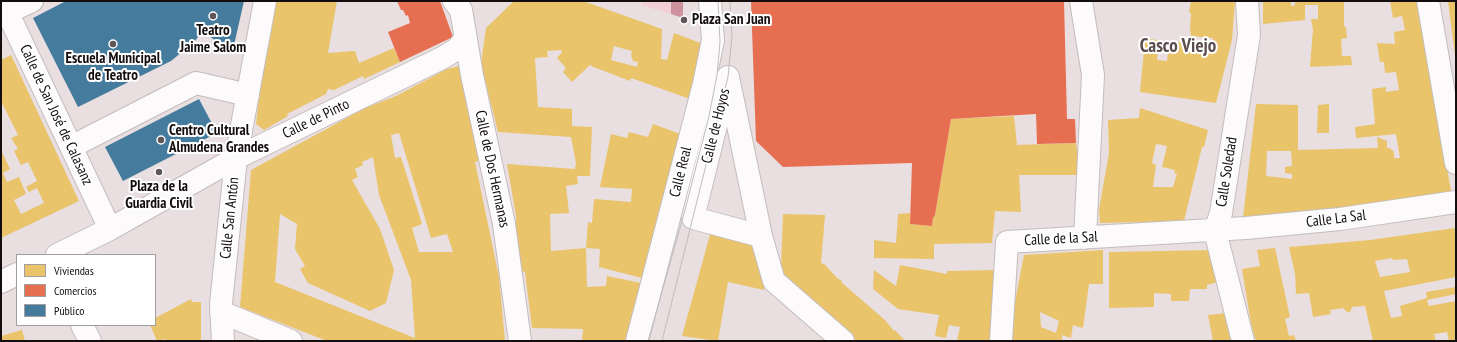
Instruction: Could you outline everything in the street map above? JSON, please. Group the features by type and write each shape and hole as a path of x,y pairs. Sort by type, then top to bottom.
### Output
{"street":[{"path":"5,7 32,1"},
{"name":"Calle San Antón","path":"223,341 221,312 236,158 265,1"},
{"name":"Calle Real","path":"637,341 706,75 713,40 710,1"},
{"path":"1081,1 1092,75 1085,238"},
{"name":"Calle Soledad","path":"1215,231 1221,213 1249,35 1247,1"},
{"path":"1428,1 1455,149"},
{"name":"Calle de Dos Hermanas","path":"463,4 466,38 472,75 504,224 520,341"},
{"name":"Calle de San José de Calasanz","path":"5,7 9,37 71,147 110,229"},
{"name":"Calle de Pinto","path":"59,254 110,229 236,158 442,58 456,49 466,38"},
{"path":"706,75 728,77"},
{"name":"Calle de Hoyos","path":"728,77 693,218 761,236"},
{"name":"Calle de Hoyos","path":"728,77 761,236 774,281 843,341"},
{"path":"71,147 196,83 248,95"},
{"name":"Calle La Sal","path":"1215,231 1340,219 1456,202"},
{"path":"1215,231 1243,341"},
{"name":"Calle de la Sal","path":"1001,341 1007,242 1215,231"},
{"path":"1,282 16,274"},
{"path":"221,312 291,341"},
{"path":"82,326 90,341"}],"shaded area":[{"path":"643,1 670,1 671,14 641,5"},
{"path":"671,1 683,1 683,18 671,14"}],"building: Viviendas":[{"path":"274,1 337,1 328,53 355,51 359,63 394,48 400,62 364,79 363,76 334,90 328,89 326,94 287,114 288,116 264,130 256,124 263,64"},
{"path":"514,1 583,1 662,29 661,59 667,60 674,33 708,46 693,100 631,78 630,81 591,66 591,64 572,82 563,72 566,68 557,58 562,52 561,50 547,51 548,57 535,58 538,107 572,109 572,126 592,127 590,176 577,176 578,184 566,186 569,213 550,214 551,251 586,248 587,287 606,286 607,276 641,283 627,341 582,341 583,329 532,328 525,272 521,271 519,251 517,252 516,216 507,164 575,169 576,163 571,137 498,132 481,64 486,28","holes":["614,46 632,51 631,56 633,61 638,62 637,67 611,60"]},
{"path":"1191,1 1235,1 1232,40 1216,103 1140,92 1145,39 1159,40 1157,60 1167,61 1169,41 1190,43 1189,52 1204,54 1205,47 1211,48 1213,38 1191,36 1191,13 1189,12"},
{"path":"1263,1 1291,1 1291,6 1295,5 1295,1 1344,1 1344,26 1346,27 1347,38 1341,39 1342,56 1351,56 1352,65 1310,67 1313,29 1311,19 1318,19 1318,5 1305,5 1305,20 1263,24"},
{"path":"1390,1 1417,1 1452,196 1243,218 1256,104 1298,105 1298,150 1378,148 1377,137 1387,141 1387,148 1390,148 1394,152 1394,158 1400,158 1396,134 1356,138 1355,127 1375,124 1372,89 1386,87 1386,92 1399,90 1396,72 1385,73 1384,62 1380,62 1377,43 1395,44 1394,32 1405,30 1402,16 1393,18","holes":["1267,151 1291,151 1292,166 1285,167 1285,173 1292,174 1292,179 1266,176"]},
{"path":"1448,1 1456,1 1456,56 1455,56"},
{"path":"11,55 79,201 1,238 1,150 10,169 3,173 7,182 19,177 26,194 14,200 21,214 44,203 37,188 29,192 26,187 37,181 28,162 21,165 14,151 18,149 11,138 18,135 1,101 1,60"},
{"path":"463,65 484,159 475,162 499,277 505,341 327,341 240,307 251,170 365,108 396,96 447,69","holes":["399,133 431,238 447,234 453,252 419,252 412,228 422,224 401,157 395,158 391,135","373,157 379,195 411,280 415,338 275,282 280,214 297,224 295,249 305,266 300,269 308,283 370,311 386,303 394,270 380,229 352,180 358,177 355,169 363,165 362,162"]},
{"path":"1329,104 1329,133 1317,133 1318,105"},
{"path":"1140,108 1208,130 1204,147 1202,147 1184,221 1100,223 1099,209 1109,153 1108,120 1139,118","holes":["1156,144 1167,146 1162,167 1175,170 1174,173 1177,174 1173,187 1153,187 1156,165 1152,163"]},
{"path":"1014,116 1017,145 1076,143 1081,175 1019,175 1021,212 995,211 992,243 934,244 934,259 874,258 874,240 896,243 898,214 910,213 910,224 932,226 951,119"},
{"path":"653,124 683,135 648,252 642,278 599,267 600,249 586,248 588,222 592,223 594,199 631,202 632,189 600,187 611,134 627,138 629,132 648,137"},
{"path":"783,214 825,215 821,263 826,265 838,279 842,280 841,282 885,320 905,341 851,341 786,281 781,265"},
{"path":"1455,228 1456,277 1384,291 1391,318 1402,316 1400,306 1427,298 1426,292 1456,287 1456,294 1427,300 1429,306 1456,301 1456,341 1449,341 1447,332 1434,334 1436,341 1373,341 1365,306 1352,307 1350,312 1347,312 1343,308 1330,310 1331,314 1313,317 1309,293 1296,294 1295,274 1289,247 1370,240","holes":["1392,258 1393,260 1407,259 1410,272 1380,277 1375,261"]},
{"path":"711,231 756,244 766,272 764,290 728,282 718,341 682,336"},
{"path":"1275,248 1290,317 1285,319 1289,336 1294,335 1296,341 1256,341 1251,324 1242,269 1260,266 1257,250"},
{"path":"1103,250 1103,284 1089,284 1083,328 1073,325 1071,338 1062,335 1062,341 1013,341 1013,312 1024,255","holes":["1040,312 1059,321 1056,333 1041,327"]},
{"path":"1215,250 1221,281 1207,285 1207,289 1190,289 1189,301 1171,301 1171,294 1154,293 1154,307 1109,308 1109,252"},
{"path":"900,265 947,274 947,271 994,270 997,329 995,341 957,341 960,327 949,325 946,338 935,336 939,315 898,309 873,289 874,270 896,286"},
{"path":"191,299 192,302 201,302 201,341 166,341 165,339 157,341 150,326 156,326 156,317"},
{"path":"1227,313 1233,341 1213,341 1208,315"},
{"path":"22,330 25,341 1,341 1,336"}],"building: Comercios":[{"path":"397,1 440,1 453,37 400,62 388,32 410,23 408,15 406,16 403,10 401,10"},
{"path":"751,1 1064,1 1067,119 1075,119 1076,143 1037,144 1036,114 951,119 932,226 910,224 912,163 783,167 756,141"}],"building: Público":[{"path":"66,1 244,1 232,54 203,31 194,42 171,61 78,107 33,18"},
{"name":"Centro Cultural Almudena Grandes","path":"199,99 217,133 123,181 105,147"}],"tram line":[{"path":"648,341 684,214 709,116 717,75 720,42 718,1"},
{"path":"662,341 728,77 732,37 730,1"}],"place":[{"name":"Teatro Jaime Salom","path":"213,16"},
{"name":"Plaza San Juan","path":"684,20"},
{"name":"Escuela Municipal de Teatro","path":"113,44"},
{"name":"Centro Cultural Almudena Grandes","path":"161,140"},
{"name":"Plaza de la Guardia Civil","path":"159,172"}],"district":[{"name":"Casco Viejo","path":"1178,47"}]}
